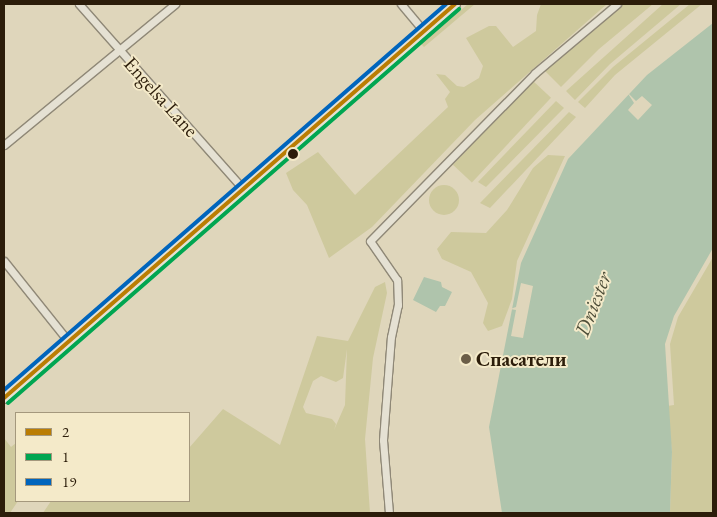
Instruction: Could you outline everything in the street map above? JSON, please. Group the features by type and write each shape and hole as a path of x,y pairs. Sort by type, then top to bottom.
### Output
{"main road":[{"path":"4,398 455,4"}],"street":[{"name":"Engelsa Lane","path":"79,4 244,190"},
{"path":"4,145 121,51 175,4"},
{"path":"401,4 424,31"},
{"path":"389,513 383,440 391,337 398,305 397,280 370,241 535,73 617,4"},
{"path":"4,261 69,342"}],"shaded area":[{"path":"468,4 475,4 424,47 421,44"},
{"path":"541,4 607,4 475,120 372,227 329,258 307,205 293,190 286,173 318,152 355,195 448,107 445,99 450,92 436,74 445,75 457,86 464,87 479,78 483,66 466,38 489,26 496,26 513,47 536,31 537,15"},
{"path":"623,4 653,4 599,49 561,87 544,70"},
{"path":"663,4 681,4 610,64 575,100 566,91"},
{"path":"690,4 702,4 615,75 585,108 578,102 613,67"},
{"path":"532,80 551,98 472,183 453,165"},
{"path":"556,101 564,108 486,187 478,182"},
{"path":"569,112 576,117 490,208 480,203"},
{"path":"548,155 565,156 517,261 512,299 502,326 488,331 483,323 488,303 471,272 442,259 437,249 451,232 486,233 507,210 533,168"},
{"path":"444,185 455,189 459,200 455,211 444,215 433,211 429,200 433,189"},
{"path":"713,257 713,513 670,513 672,452 667,406 674,405 670,344 678,317"},
{"path":"385,282 387,293 373,358 365,439 370,513 43,513 50,502 190,502 190,447 223,409 280,445 317,336 348,341 375,287","holes":["347,349 345,405 334,430 336,424 332,419 306,413 303,407 313,381 321,376 336,382 343,378"]},
{"path":"4,438 11,447 15,444 15,502 17,502 10,513 4,513"}],"water":[{"name":"Dniester","path":"713,23 713,248 674,316 665,344 672,452 670,513 502,513 489,427 521,263 568,159 647,75"},
{"path":"424,277 441,282 442,287 452,292 445,306 440,306 436,312 413,300"}],"pier":[{"path":"627,92 636,101 642,96 652,105 638,120 628,110 634,103"},
{"path":"521,283 533,286 523,338 511,336 516,310 510,309 516,307"}],"transit line":[{"name":"19","path":"4,390 446,4"},
{"name":"2","path":"4,398 455,4"},
{"name":"1","path":"8,403 459,9"}],"place":[{"name":"Спасатели","path":"466,359"}]}
